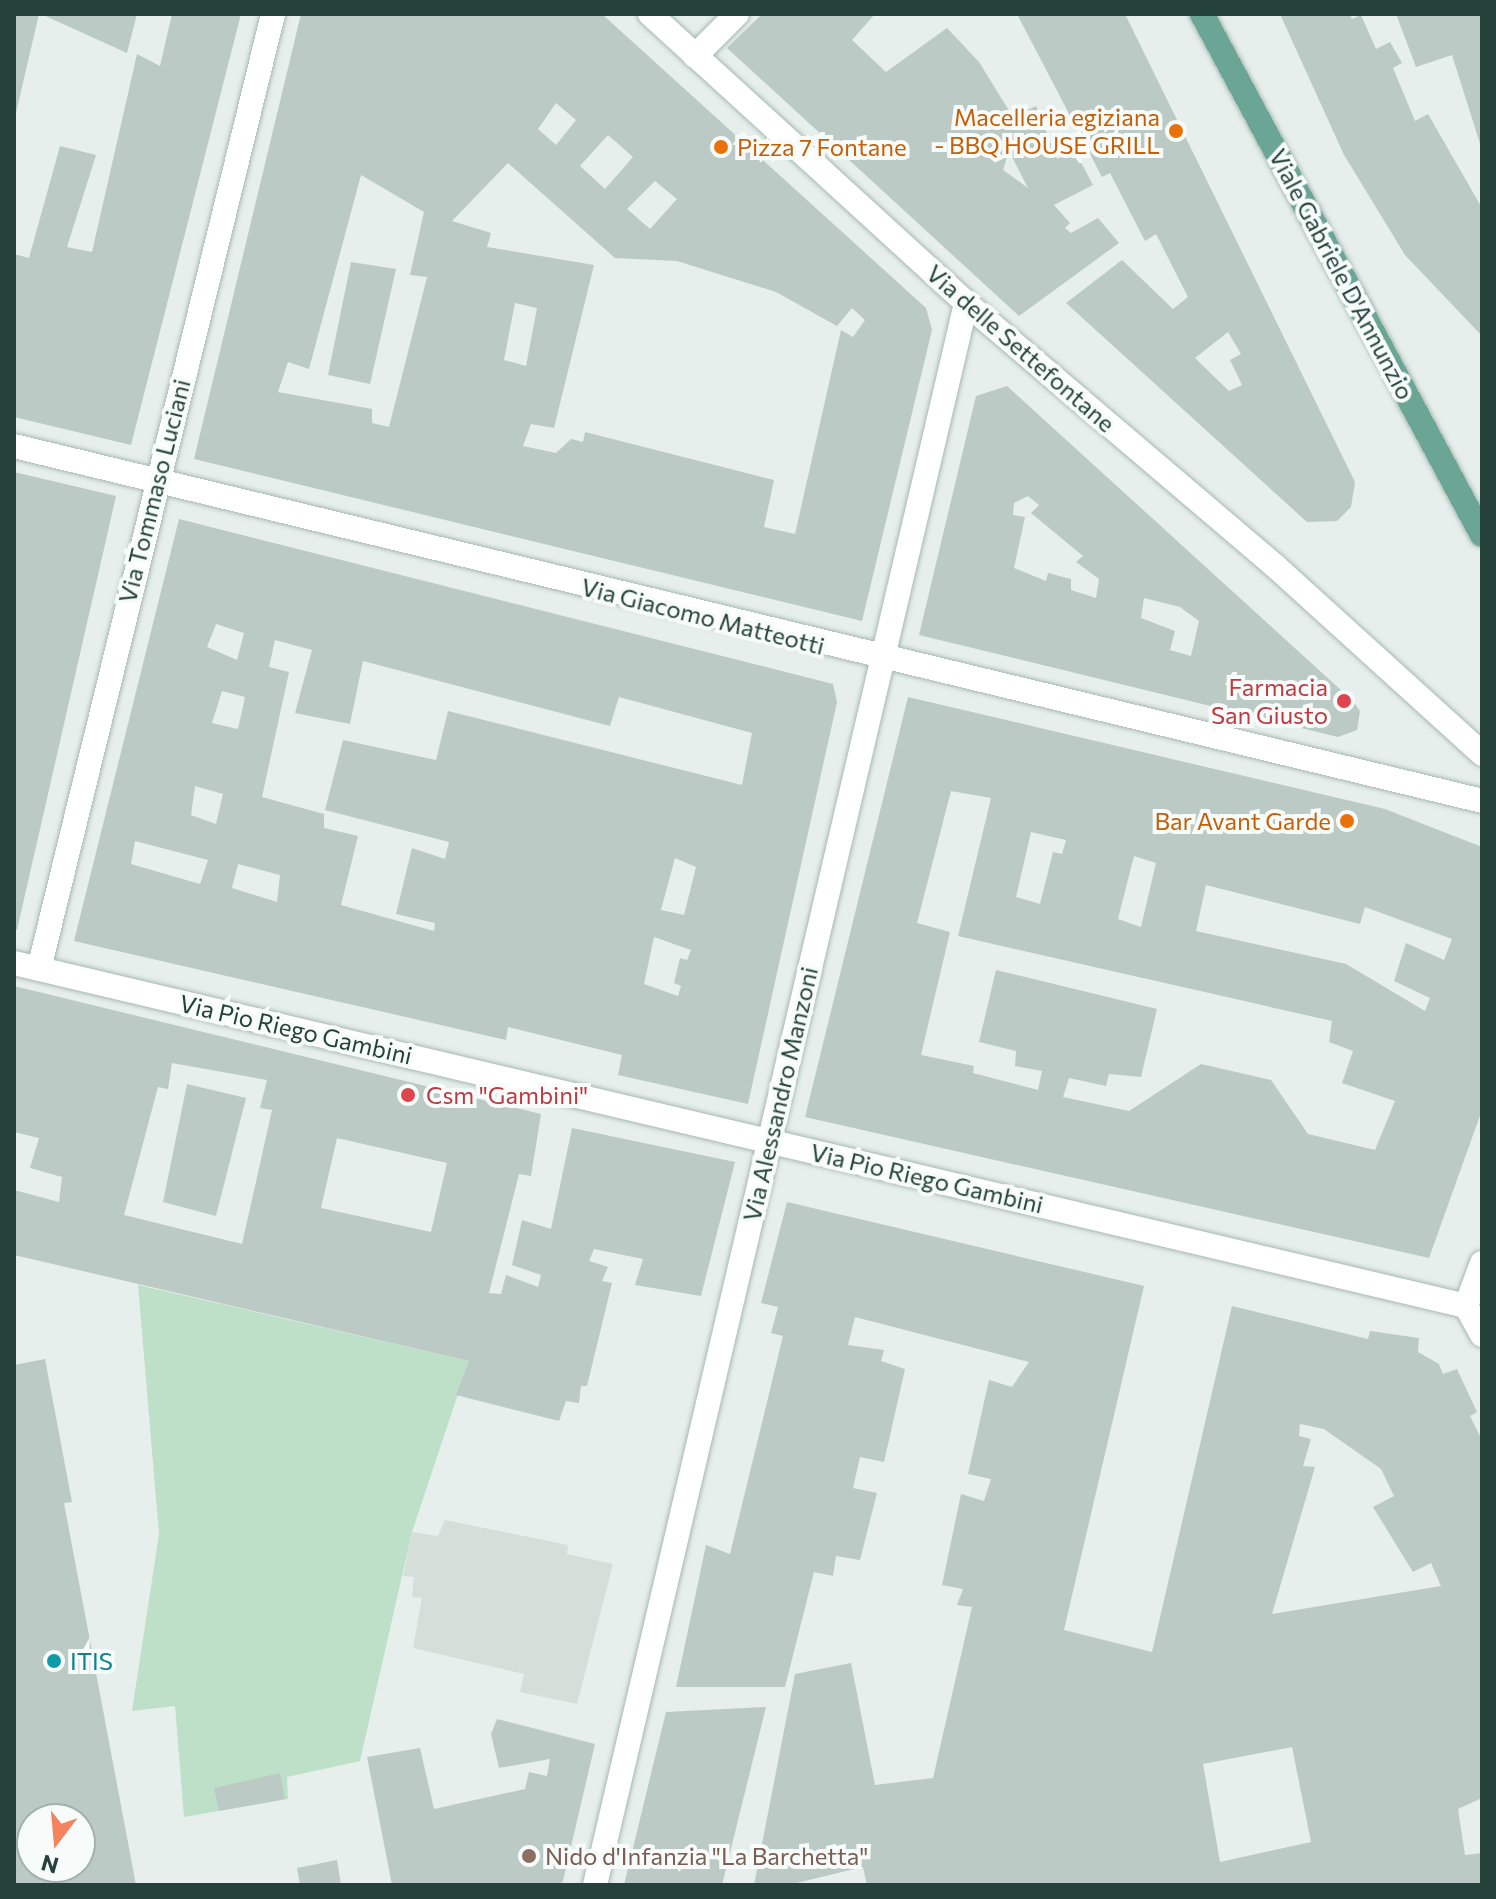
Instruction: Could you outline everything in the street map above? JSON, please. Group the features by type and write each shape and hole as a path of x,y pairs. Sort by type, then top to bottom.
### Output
{"main road":[{"name":"Viale Gabriele D'Annunzio","path":"1202,14 1482,535"}],"street":[{"name":"Via Tommaso Luciani","path":"39,969 156,480 273,14"},
{"name":"Via delle Settefontane","path":"650,14 966,303 1275,566 1482,754"},
{"path":"695,56 737,14"},
{"name":"Via Alessandro Manzoni","path":"595,1885 966,303"},
{"name":"Via Giacomo Matteotti","path":"14,446 882,660 1482,801"},
{"name":"Via Pio Riego Gambini","path":"14,963 1466,1306"},
{"path":"1482,1263 1466,1306 1482,1335"}],"shaded area":[{"path":"445,1520 568,1545 567,1554 613,1564 577,1704 520,1692 524,1674 413,1648 422,1598 412,1597 414,1577 403,1576 412,1532 438,1536"}],"green space":[{"path":"138,1285 469,1361 412,1532 360,1761 287,1777 288,1799 184,1817 175,1706 132,1711 159,1534"}],"building":[{"path":"14,14 39,14 15,117 14,117"},
{"path":"41,14 137,14 127,53"},
{"path":"172,14 241,14 131,445 14,417 14,254 29,258 60,146 96,155 67,247 92,252 137,54 160,66"},
{"path":"301,14 602,14 926,308 932,330 862,621 194,459","holes":["556,103 576,120 556,145 538,129","608,135 633,157 605,189 580,166","508,163 615,258 677,261 776,292 837,326 852,308 865,320 853,337 841,330 795,534 764,527 774,480 585,432 583,442 571,439 556,453 523,446 531,424 554,428 594,265 487,247 491,233 452,221","361,175 424,212 410,275 427,277 389,427 372,423 372,409 278,392 288,362 309,369","655,181 677,199 650,229 627,209","515,303 537,308 526,366 504,360"]},
{"path":"762,14 875,14 852,40 886,72 947,28 979,62 1013,117 1036,106 1057,159 1075,151 1093,185 1054,205 1070,223 1065,228 1071,233 1098,218 1119,243 1019,316 727,48","holes":["1009,151 1028,188 1003,170"]},
{"path":"1017,14 1125,14 1355,482 1351,507 1337,521 1307,522 1066,303 1122,260 1173,309 1188,297 1156,234 1145,241 1110,173 1102,177","holes":["1228,332 1241,354 1230,360 1242,385 1229,391 1195,358"]},
{"path":"1280,14 1350,14 1352,19 1361,15 1376,49 1390,42 1402,63 1393,68 1415,121 1428,114 1482,208 1482,336 1405,255 1344,155"},
{"path":"1396,14 1482,14 1482,150 1452,55 1416,67"},
{"path":"351,262 396,269 370,384 328,375"},
{"path":"1007,386 1353,701 1360,711 1357,730 1338,737 919,635 976,396","holes":["1028,496 1039,505 1031,513 1083,556 1076,562 1099,579 1096,598 1071,590 1071,579 1048,573 1046,581 1014,568 1025,517 1013,515 1014,503","1144,598 1180,607 1199,621 1191,656 1170,650 1175,631 1141,618"]},
{"path":"14,472 116,496 17,930 14,929"},
{"path":"179,519 833,684 837,702 748,1104 618,1075 622,1055 508,1027 506,1040 74,941","holes":["216,624 244,633 237,660 207,647","275,640 312,650 295,713 350,724 363,661 610,726 619,697 752,733 742,785 448,711 436,760 343,740 325,810 449,842 445,859 412,848 396,914 435,923 434,931 341,905 358,836 324,828 324,814 262,797 289,672 269,667","222,691 245,697 238,729 212,723","195,786 223,794 216,824 191,815","135,841 208,860 200,884 131,864","675,858 696,867 684,915 661,910","238,864 280,875 277,902 232,888","654,937 691,950 687,960 680,958 674,983 681,986 678,996 644,984"]},
{"path":"908,697 1385,809 1482,847 1482,1110 1429,1258 805,1117","holes":["951,791 991,798 958,936 1332,1021 1329,1042 1353,1051 1342,1083 1395,1101 1375,1150 1308,1134 1271,1080 1201,1064 1129,1111 1063,1097 1069,1078 1106,1086 1109,1074 1141,1077 1157,1009 996,970 979,1042 1016,1051 1015,1066 1042,1071 1038,1090 973,1073 974,1066 921,1055 950,932 917,923","1031,832 1066,840 1062,854 1053,852 1040,904 1016,897","1134,856 1156,863 1141,927 1118,919","1206,885 1360,924 1365,907 1452,939 1444,960 1406,943 1394,981 1430,998 1425,1011 1346,964 1196,931"]},
{"path":"14,986 541,1114 531,1176 519,1174 489,1293 501,1294 506,1275 538,1287 541,1275 512,1265 522,1220 551,1229 572,1128 735,1162 701,1296 635,1285 643,1259 594,1249 589,1261 608,1267 602,1281 612,1283 587,1386 581,1386 579,1403 566,1401 559,1421 456,1395 469,1361 14,1255 14,1190 59,1202 62,1177 30,1168 39,1138 14,1132","holes":["172,1063 267,1080 260,1108 272,1110 242,1244 124,1215 158,1087 168,1089","337,1138 447,1163 431,1232 321,1208"]},
{"path":"187,1084 246,1098 216,1216 163,1202"},
{"path":"787,1202 1144,1286 1064,1630 1152,1652 1232,1306 1368,1339 1370,1331 1419,1338 1418,1352 1439,1364 1443,1374 1457,1369 1477,1412 1470,1416 1482,1440 1482,1798 1458,1809 1465,1855 1482,1853 1482,1885 867,1885 863,1867 788,1885 754,1885 795,1674 851,1663 875,1785 933,1778 972,1607 957,1605 963,1589 942,1585 961,1494 984,1501 991,1479 968,1474 989,1380 1012,1387 1029,1362 855,1317 848,1345 884,1350 881,1361 905,1369 884,1462 860,1457 853,1488 877,1493 860,1560 836,1556 833,1576 814,1572 785,1687 676,1687 706,1545 730,1554 783,1336 771,1333 778,1307 761,1303","holes":["1300,1424 1324,1429 1381,1469 1394,1496 1373,1507 1413,1572 1431,1563 1441,1586 1272,1614 1315,1467 1303,1466 1311,1439 1299,1436","1292,1747 1311,1842 1220,1862 1203,1764"]},
{"name":"ITIS","path":"45,1359 72,1502 64,1503 136,1885 14,1885 14,1365"},
{"path":"766,1707 722,1885 624,1885 666,1712"},
{"path":"497,1719 595,1744 563,1881 559,1885 392,1885 367,1757 420,1748 434,1809 525,1789 529,1772 547,1776 550,1759 499,1768 491,1734"},
{"path":"280,1773 285,1799 219,1811 214,1788"},
{"path":"337,1860 341,1885 300,1885 297,1868"}],"place":[{"name":"Macelleria egiziana - BBQ HOUSE GRILL","path":"1176,131"},
{"name":"Pizza 7 Fontane","path":"721,147"},
{"name":"Farmacia San Giusto","path":"1344,701"},
{"name":"Bar Avant Garde","path":"1347,821"},
{"name":"Csm \"Gambini\"","path":"408,1095"},
{"name":"ITIS","path":"54,1661"},
{"name":"Nido d'Infanzia \"La Barchetta\"","path":"529,1856"}]}
